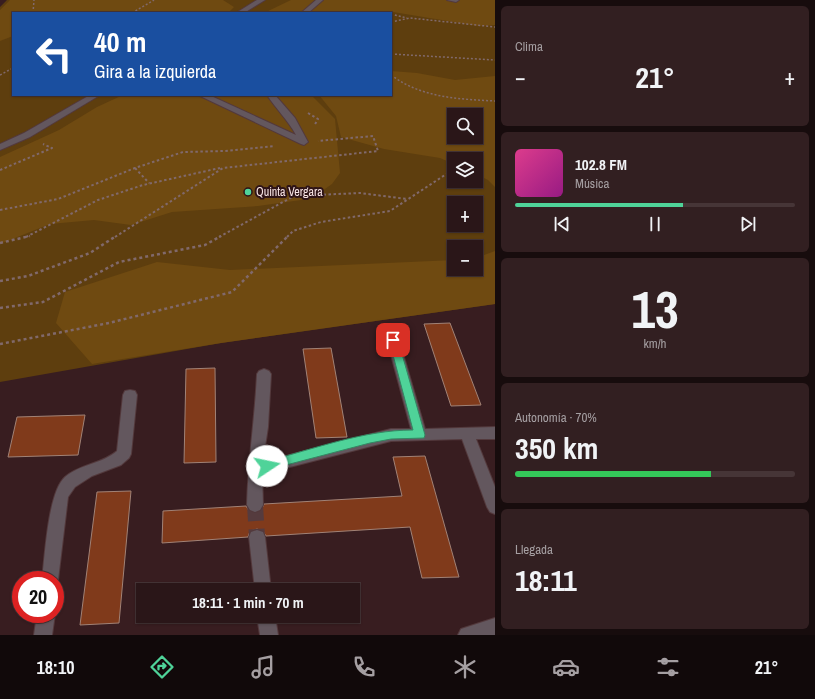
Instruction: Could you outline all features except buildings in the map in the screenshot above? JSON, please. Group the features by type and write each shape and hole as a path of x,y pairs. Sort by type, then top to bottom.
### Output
{"street":[{"path":"241,12 262,0"},
{"path":"305,12 320,0"},
{"path":"450,0 456,0"},
{"path":"0,147 27,135 94,96"},
{"path":"204,96 304,142"},
{"path":"272,96 292,120 304,142"},
{"path":"393,340 420,435"},
{"path":"255,505 255,467 261,427 264,374"},
{"path":"51,571 60,496 70,482 87,471 116,461 124,454 130,395"},
{"path":"255,467 278,464 391,435 495,433"},
{"path":"467,434 495,507"},
{"path":"257,537 262,583"},
{"path":"43,635 45,623"},
{"path":"267,623 269,635"},
{"path":"467,635 495,627"}],"path":[{"path":"33,12 34,0"},
{"path":"134,12 154,0"},
{"path":"392,14 410,18 495,27"},
{"path":"392,22 410,18"},
{"path":"392,54 495,60"},
{"path":"0,75 12,69"},
{"path":"392,76 396,80 422,91 452,98 495,101"},
{"path":"304,111 318,119 304,142"},
{"path":"0,170 52,148 27,135"},
{"path":"0,210 58,199 135,168 183,152 225,151 373,136 378,151 223,168 150,184 98,200 31,236 0,243"},
{"path":"135,168 150,184"},
{"path":"0,282 28,276 90,253 223,168"},
{"path":"0,344 110,323 232,292 293,231 321,222 390,211 447,174"},
{"path":"0,308 44,302 119,262 205,245 294,196 360,193 408,199"}],"shaded area":[{"name":"Quinta Vergara","path":"7,0 495,0 495,304 221,343 0,382 0,7"},
{"path":"10,0 223,0 234,7 229,12 12,12 12,36 0,41 0,10"},
{"path":"291,0 495,0 495,25 478,26 387,11 266,12"},
{"path":"392,71 417,73 455,80 495,76 495,187 483,178 483,152 447,152 447,161 440,158 384,149 341,137 336,116 320,96 392,96"},
{"path":"121,96 312,96 335,119 340,173 332,184 322,191 301,200 258,206 172,212 131,225 94,220 50,224 0,244 0,157 59,130 97,107"},
{"path":"495,251 495,304 221,343 92,364 56,323 65,292 157,262 230,270 447,260 447,276 483,276 483,255"}],"tunnel":[{"path":"255,505 257,537"}],"place":[{"name":"Quinta Vergara","path":"248,192"}],"route":[{"path":"267,466 370,439 391,435 420,435 393,340"}]}
